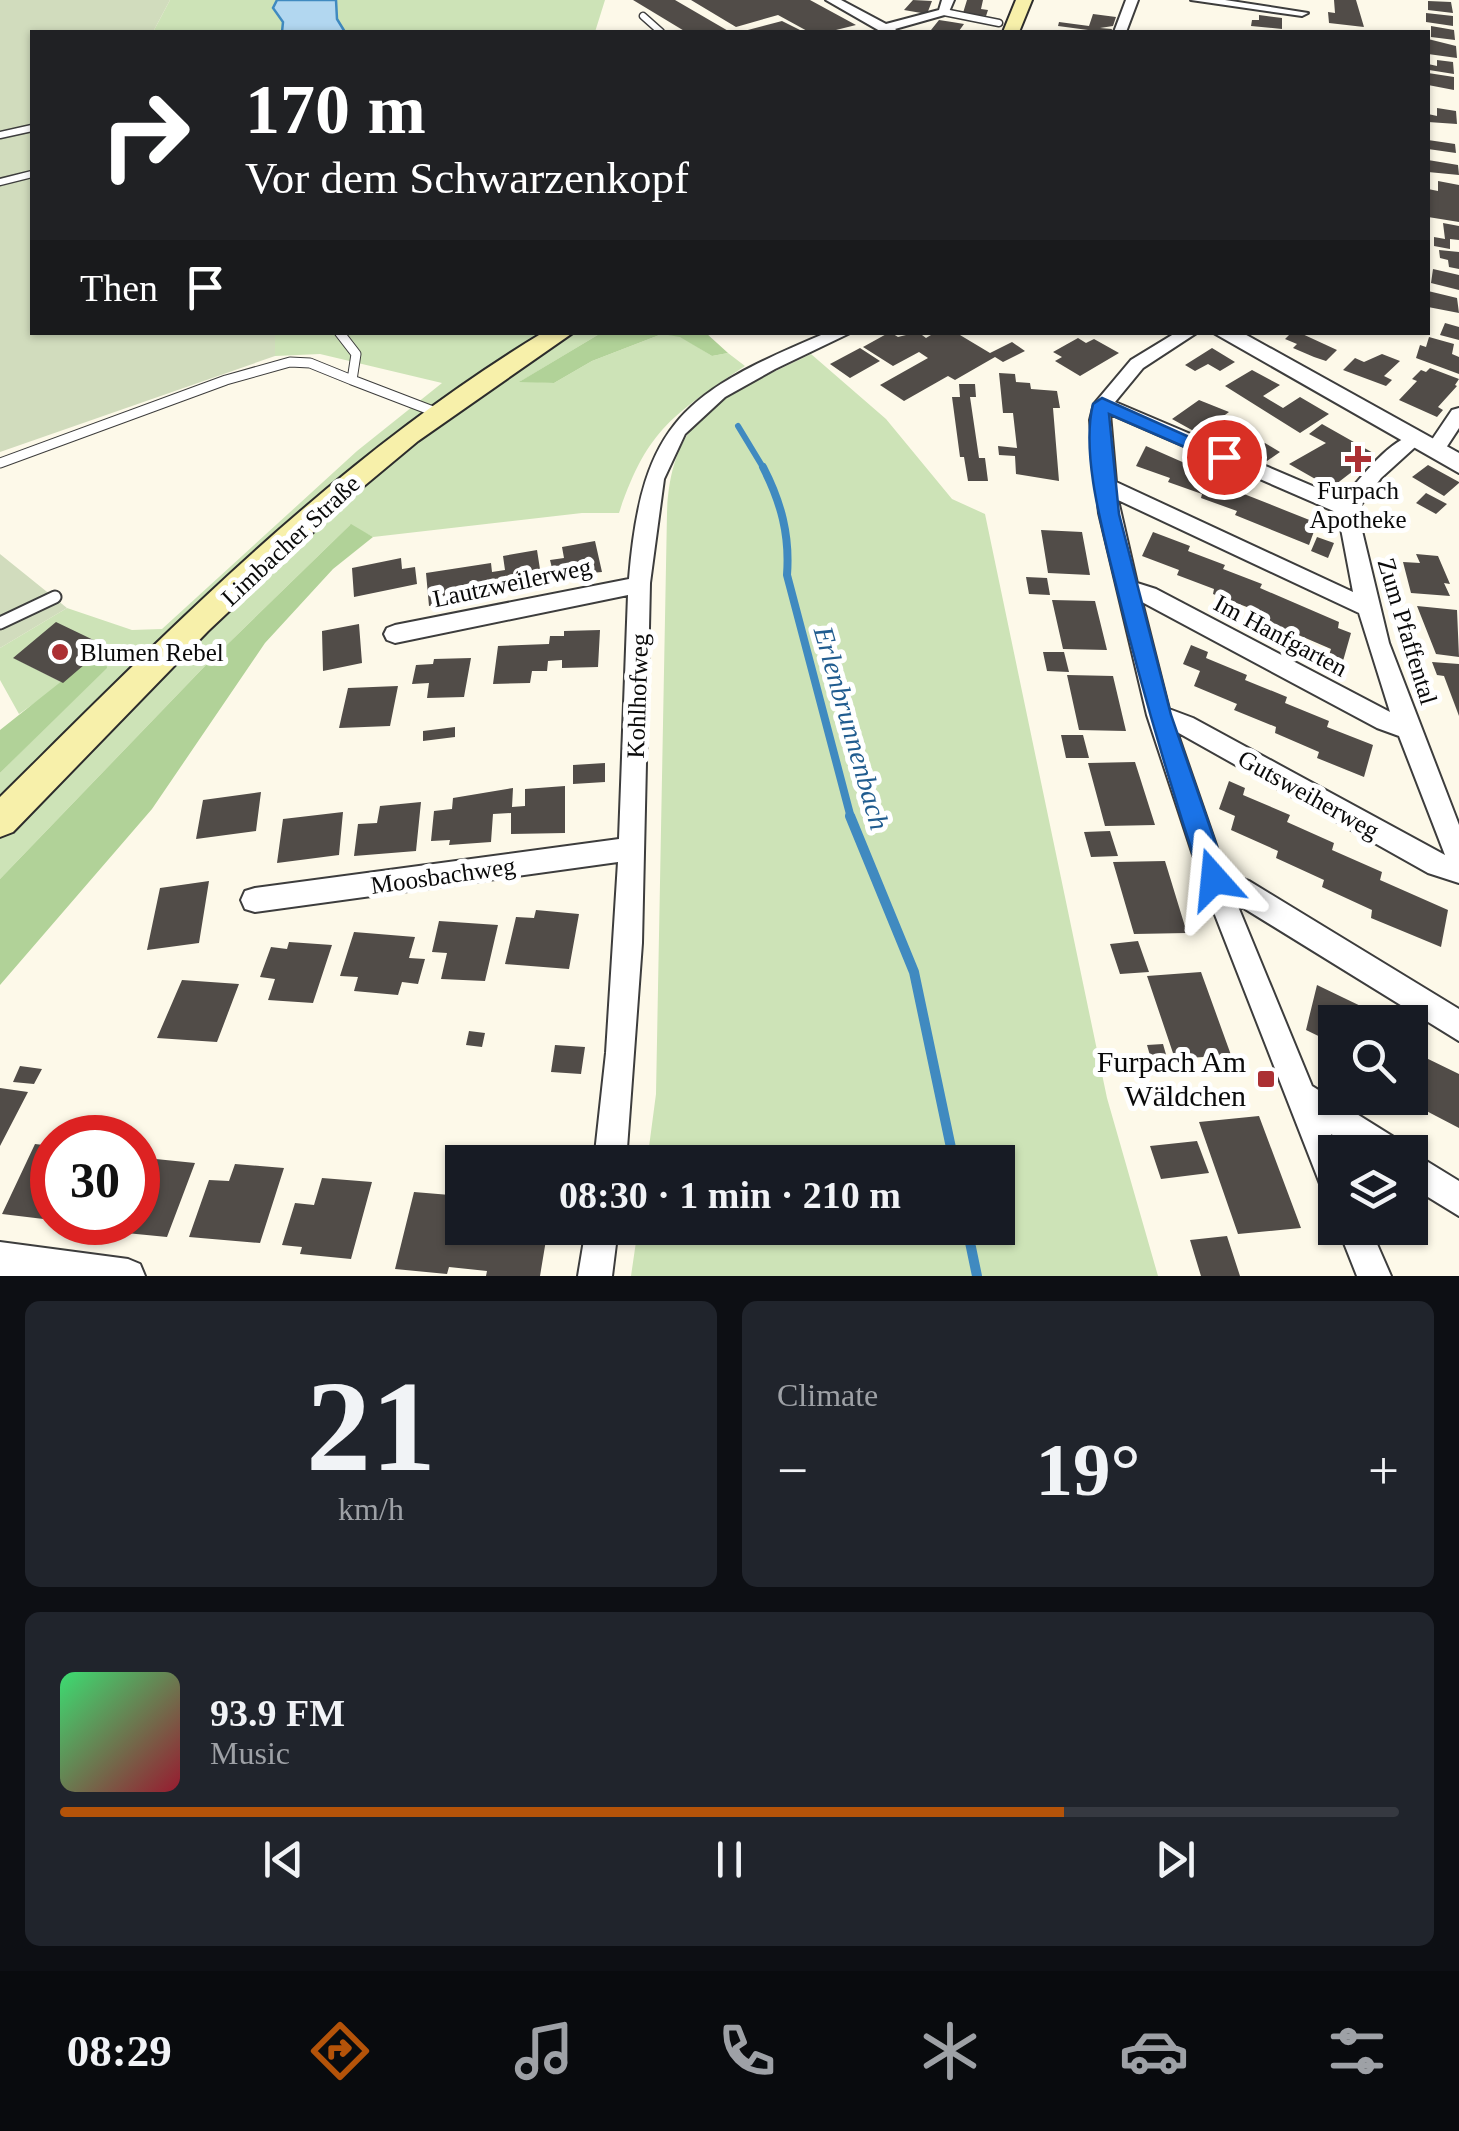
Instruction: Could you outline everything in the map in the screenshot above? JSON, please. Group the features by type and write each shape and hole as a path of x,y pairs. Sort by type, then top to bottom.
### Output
{"main road":[{"path":"1005,28 1024,0"},
{"name":"Limbacher Straße","path":"0,821 272,555 382,454 557,335"}],"street":[{"path":"832,0 880,30"},
{"path":"1121,30 1132,0"},
{"path":"1197,0 1302,6"},
{"path":"885,30 946,6"},
{"name":"Kohlhofweg","path":"612,1145 625,996 640,585 650,486 665,450 686,421 768,366 837,335"},
{"path":"1185,335 1137,364 1102,404 1098,420 1106,486 1126,588 1159,715 1214,879 1318,1142"},
{"path":"1228,335 1459,464"},
{"path":"1102,404 1347,510 1374,473 1425,445 1459,414"},
{"path":"1106,486 1370,610"},
{"name":"Zum Pfaffental","path":"1347,510 1370,610 1409,730 1459,858"},
{"name":"Lautzweilerweg","path":"395,634 640,585"},
{"name":"Im Hanfgarten","path":"1126,588 1148,596 1385,722 1409,730"},
{"name":"Gutsweiherweg","path":"1159,715 1437,865 1459,871"},
{"name":"Moosbachweg","path":"255,900 631,849"},
{"path":"1214,879 1239,890 1459,1026"},
{"path":"1299,1096 1362,1135"},
{"path":"1428,1179 1459,1200"},
{"path":"595,1276 600,1245"},
{"path":"1361,1245 1374,1276"},
{"path":"0,1258 128,1276"}],"lane":[{"path":"946,6 1005,28"},
{"path":"643,16 658,30"},
{"path":"0,135 30,128"},
{"path":"0,182 30,174"},
{"path":"341,335 356,354 352,380"},
{"path":"0,462 226,380 290,362 310,363 438,413"},
{"path":"1,620 55,597"}],"green space":[{"path":"0,0 170,0 154,30 30,30 30,335 275,335 275,356 0,452"},
{"path":"170,0 605,0 596,30 154,30"},
{"path":"275,335 598,335 521,381 554,383 592,361 659,335 671,335 680,336 712,356 728,353 745,366 681,411 652,442 619,513 582,513 373,537 350,525 204,667 0,879 0,773 107,667 105,646 14,658 63,683 19,714 0,680 0,648 67,608 132,630 162,629 357,451 442,383 320,354 275,356"},
{"path":"598,335 659,335 592,361 554,383 519,382"},
{"path":"668,335 708,335 728,353 712,356 680,337"},
{"path":"811,354 886,419 952,499 985,514 1107,1098 1158,1276 631,1276 636,1245 1015,1245 1015,1145 649,1145 656,1094 667,513 671,478 692,428 709,410"},
{"path":"351,524 373,537 333,569 265,643 152,809 0,985 0,879 204,667"},
{"path":"0,554 67,608 0,648"},
{"path":"106,646 107,668 0,773 0,730"}],"water":[{"path":"277,0 336,0 337,19 344,30 282,30 283,22 273,8"}],"building":[{"path":"633,0 675,0 727,30 683,30"},
{"path":"691,0 810,0 856,25 836,30 805,30 778,15 736,27"},
{"path":"913,0 932,1 927,14 904,10"},
{"path":"967,0 983,0 981,9 988,10 986,16 963,13"},
{"path":"1334,0 1356,0 1364,27 1329,23 1328,12 1335,13"},
{"path":"1428,1 1451,2 1453,13 1428,10"},
{"path":"1426,13 1453,16 1453,26 1426,22"},
{"path":"1093,14 1116,17 1113,26 1100,28 1112,30 1058,26 1059,22 1089,26"},
{"path":"1259,15 1282,18 1282,29 1251,26"},
{"path":"939,20 964,24 960,30 931,30"},
{"path":"782,21 800,30 748,30"},
{"path":"1431,26 1454,30 1455,40 1431,37"},
{"path":"1430,40 1456,46 1457,58 1430,54"},
{"path":"1437,60 1453,62 1454,74 1430,70 1430,64 1437,66"},
{"path":"1430,73 1454,77 1454,90 1430,85"},
{"path":"1437,108 1456,111 1457,124 1430,122 1430,114 1437,116"},
{"path":"1430,140 1455,144 1456,153 1430,149"},
{"path":"1430,160 1458,165 1459,175 1430,172"},
{"path":"1438,181 1459,185 1459,222 1430,217 1430,189 1438,191"},
{"path":"1443,223 1459,226 1459,240 1450,239 1450,249 1434,246 1434,237 1445,239"},
{"path":"1439,250 1459,252 1459,269 1449,267 1448,260 1440,258"},
{"path":"1433,269 1459,275 1459,290 1431,283"},
{"path":"1430,291 1457,298 1459,313 1430,307"},
{"path":"1445,323 1459,327 1459,340 1440,335"},
{"path":"885,335 960,335 990,353 1012,342 1025,351 1003,362 995,357 955,380 948,376 904,401 880,385 928,358 919,352 893,366 863,347"},
{"path":"1289,335 1304,335 1337,350 1326,361 1293,348 1297,344 1285,339"},
{"path":"1429,337 1454,344 1452,354 1459,357 1459,374 1416,358 1420,345 1426,347"},
{"path":"1078,338 1086,343 1094,339 1119,353 1080,376 1055,361 1062,357 1053,352"},
{"path":"860,348 880,361 850,378 830,364"},
{"path":"1212,348 1235,362 1220,371 1208,364 1195,371 1185,365"},
{"path":"1382,354 1400,361 1384,376 1392,380 1386,386 1343,370 1355,358 1364,362"},
{"path":"1430,368 1459,379 1438,407 1443,410 1437,417 1399,400 1417,381 1412,379"},
{"path":"1252,370 1280,385 1263,396 1283,408 1300,397 1329,414 1300,433 1225,386"},
{"path":"999,373 1015,374 1016,382 1030,383 1031,389 1057,391 1060,408 1053,408 1059,481 1016,474 1015,456 999,455 998,446 1017,448 1013,413 1003,413"},
{"path":"959,384 975,384 976,397 970,397 979,458 985,458 988,481 968,481 964,457 960,457 952,397 960,397"},
{"path":"1199,400 1229,412 1199,434 1172,419"},
{"path":"1322,424 1375,454 1331,488 1289,464 1326,443 1309,434"},
{"path":"1265,443 1280,452 1267,461 1252,452"},
{"path":"1146,446 1246,490 1244,494 1317,523 1309,545 1235,515 1237,511 1136,466"},
{"path":"1428,465 1459,483 1444,496 1412,477"},
{"path":"1426,493 1447,504 1436,514 1416,503"},
{"path":"1041,530 1082,532 1090,575 1048,573"},
{"path":"1153,532 1190,546 1188,551 1262,584 1260,588 1339,622 1338,628 1351,633 1343,661 1329,655 1331,649 1250,614 1252,609 1177,575 1179,570 1142,556"},
{"path":"1317,537 1334,543 1328,558 1311,551"},
{"path":"595,541 602,572 554,576 550,560 564,558 562,547"},
{"path":"537,550 542,582 477,588 478,598 429,606 426,573 491,563 492,572 505,570 503,556"},
{"path":"1416,554 1438,556 1450,584 1444,583 1450,596 1411,593 1403,562 1420,563"},
{"path":"401,558 402,569 415,567 417,584 354,597 352,568"},
{"path":"1026,577 1047,578 1050,595 1029,594"},
{"path":"1052,600 1095,601 1107,650 1063,649"},
{"path":"1417,606 1457,610 1459,657 1436,654"},
{"name":"Blumen Rebel","path":"56,622 106,646 63,683 13,658"},
{"path":"359,624 362,663 323,671 322,631"},
{"path":"600,630 598,667 562,668 562,660 548,661 547,671 532,671 530,683 493,684 498,646 549,644 550,636 564,636 564,631"},
{"path":"1191,645 1208,652 1206,658 1247,675 1245,680 1287,697 1285,703 1329,721 1327,727 1373,745 1364,777 1317,758 1319,752 1275,733 1276,727 1234,710 1237,704 1194,686 1200,671 1183,664"},
{"path":"1043,652 1064,652 1069,672 1047,671"},
{"path":"471,658 464,697 427,698 429,683 412,684 416,665 433,664 434,659"},
{"path":"1432,662 1459,664 1459,716 1444,676 1437,675"},
{"path":"1067,675 1113,676 1126,731 1079,730"},
{"path":"398,686 390,726 339,728 348,688"},
{"path":"455,727 455,737 423,741 423,731"},
{"path":"1061,735 1083,735 1089,758 1066,758"},
{"path":"1135,762 1155,825 1105,826 1088,763"},
{"path":"605,763 605,782 573,784 573,765"},
{"path":"1229,781 1245,788 1243,795 1290,815 1287,822 1334,843 1332,850 1382,872 1380,880 1448,910 1441,947 1371,918 1372,910 1322,887 1324,880 1276,858 1278,851 1231,830 1235,816 1219,809"},
{"path":"565,786 565,833 511,834 511,813 493,814 491,842 449,845 450,840 431,841 434,811 452,809 453,798 513,788 512,807 525,806 525,789"},
{"path":"261,792 256,831 196,839 203,800"},
{"path":"421,802 416,851 354,856 358,824 377,823 380,806"},
{"path":"343,812 339,855 277,863 283,819"},
{"path":"1110,831 1118,856 1091,857 1084,832"},
{"path":"1165,861 1187,933 1134,934 1113,862"},
{"path":"209,881 199,943 147,950 160,888"},
{"path":"536,910 579,914 569,969 505,964 516,917 534,918"},
{"path":"439,921 498,925 485,981 441,979 447,953 432,952"},
{"path":"354,932 415,937 409,958 425,959 418,984 402,982 398,995 354,991 358,977 340,976"},
{"path":"1138,941 1149,972 1120,974 1110,944"},
{"path":"289,942 332,945 313,1003 268,1000 275,979 260,977 271,947 287,949"},
{"path":"1201,972 1231,1055 1175,1059 1147,976"},
{"path":"182,980 239,984 217,1042 157,1038"},
{"path":"1317,985 1359,1005 1318,1005 1318,1036 1306,1030"},
{"path":"469,1031 485,1033 482,1047 466,1045"},
{"path":"1163,1044 1167,1058 1151,1059 1147,1045"},
{"path":"555,1045 585,1047 581,1074 551,1072"},
{"path":"1428,1059 1459,1074 1459,1128 1428,1112"},
{"path":"20,1066 42,1069 34,1084 13,1082"},
{"path":"0,1088 28,1092 0,1146"},
{"path":"1259,1116 1301,1228 1238,1234 1199,1122"},
{"path":"1197,1141 1209,1173 1161,1179 1150,1146"},
{"path":"30,1155 30,1217 2,1214"},
{"path":"160,1159 195,1163 167,1237 160,1236"},
{"path":"235,1164 284,1168 260,1243 189,1237 209,1180 229,1181"},
{"path":"322,1178 372,1182 351,1259 300,1254 302,1247 282,1245 295,1203 314,1205"},
{"path":"414,1192 445,1195 445,1245 545,1245 540,1276 486,1276 487,1271 449,1267 447,1274 395,1269"},
{"path":"1227,1236 1240,1276 1201,1276 1190,1240"}],"waterway":[{"name":"Erlenbrunnenbach","path":"738,426 764,468"},
{"name":"Erlenbrunnenbach","path":"764,468 783,519 787,575 851,818"},
{"name":"Erlenbrunnenbach","path":"850,816 914,972 950,1145"},
{"name":"Erlenbrunnenbach","path":"971,1245 977,1276"}],"place":[{"name":"Furpach Apotheke","path":"1358,459"},
{"name":"Blumen Rebel","path":"60,652"},
{"name":"Furpach Am Wäldchen","path":"1266,1079"}],"route":[{"path":"1214,879 1159,715 1126,588 1109,514 1098,420 1102,404 1224,457"}]}
